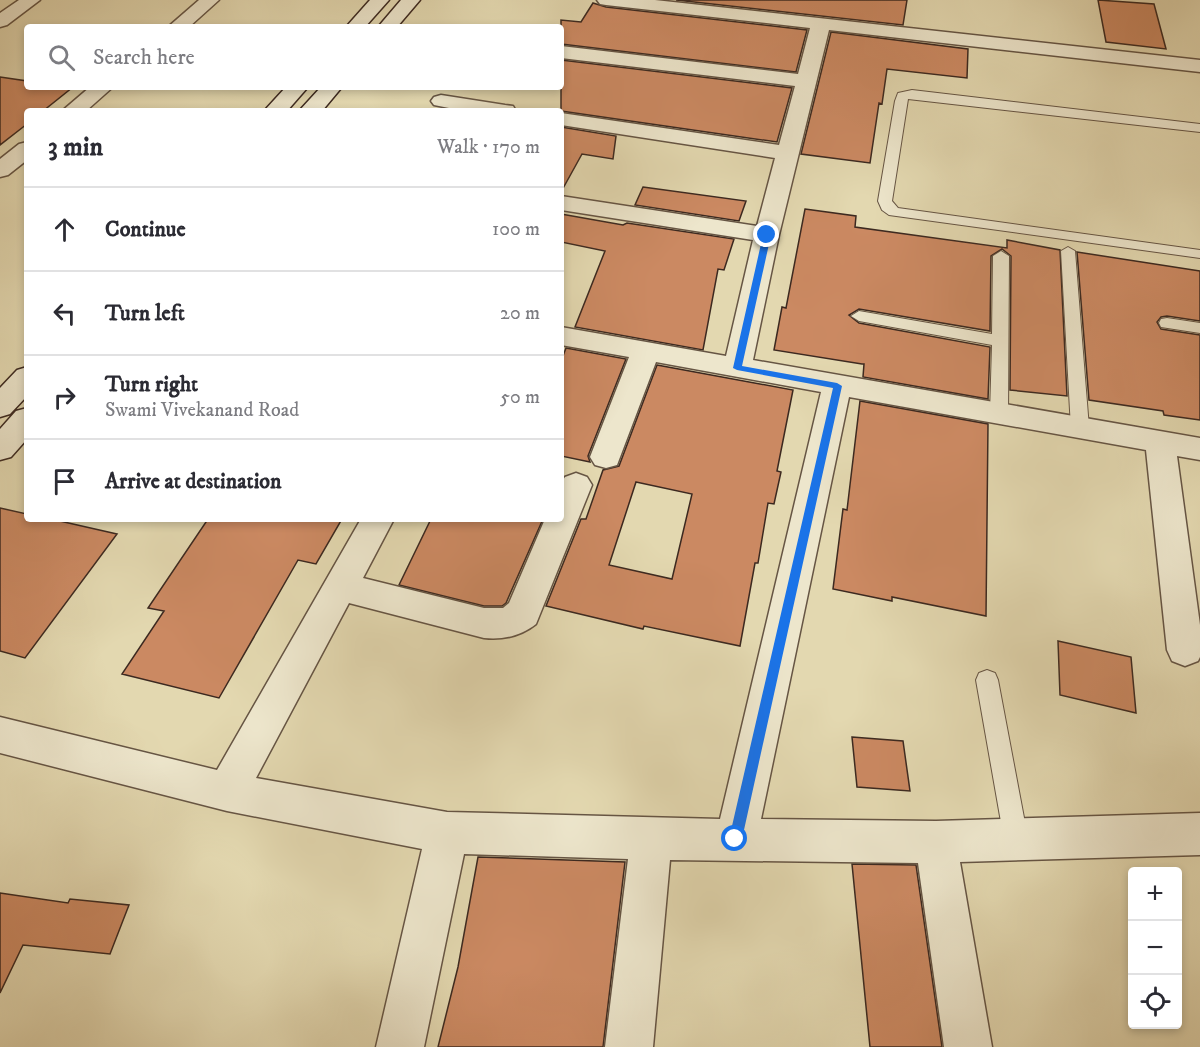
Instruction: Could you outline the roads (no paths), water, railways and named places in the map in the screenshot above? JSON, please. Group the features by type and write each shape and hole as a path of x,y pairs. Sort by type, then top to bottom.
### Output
{"street":[{"path":"0,21 31,0"},
{"path":"181,24 210,0"},
{"path":"358,24 380,0"},
{"path":"390,24 411,0"},
{"path":"606,0 1200,66"},
{"path":"737,368 767,235 821,24"},
{"path":"564,52 806,81"},
{"path":"77,108 99,90"},
{"path":"278,108 295,90"},
{"path":"313,108 329,90"},
{"path":"441,101 486,108"},
{"path":"564,119 788,153"},
{"path":"0,170 24,150"},
{"path":"564,203 767,235"},
{"path":"564,337 1200,449"},
{"path":"606,457 646,351"},
{"path":"0,407 24,380"},
{"path":"735,839 837,386"},
{"path":"0,449 24,422"},
{"path":"1160,442 1185,650"},
{"path":"564,514 576,485"},
{"path":"227,792 376,522"},
{"path":"341,587 484,624 500,625 514,621 523,612 561,522"},
{"path":"0,735 227,792 447,833 651,839 936,842 1200,834"},
{"path":"400,1047 447,833"},
{"path":"629,1047 651,839"},
{"path":"936,842 968,1047"}],"lane":[{"path":"1200,128 912,94 902,96 885,201 887,207 894,212 1200,254"},
{"path":"1068,251 1080,428"},
{"path":"999,414 1001,256"},
{"path":"859,316 999,341"},
{"path":"1167,323 1200,328"},
{"path":"987,680 1016,839"}]}
